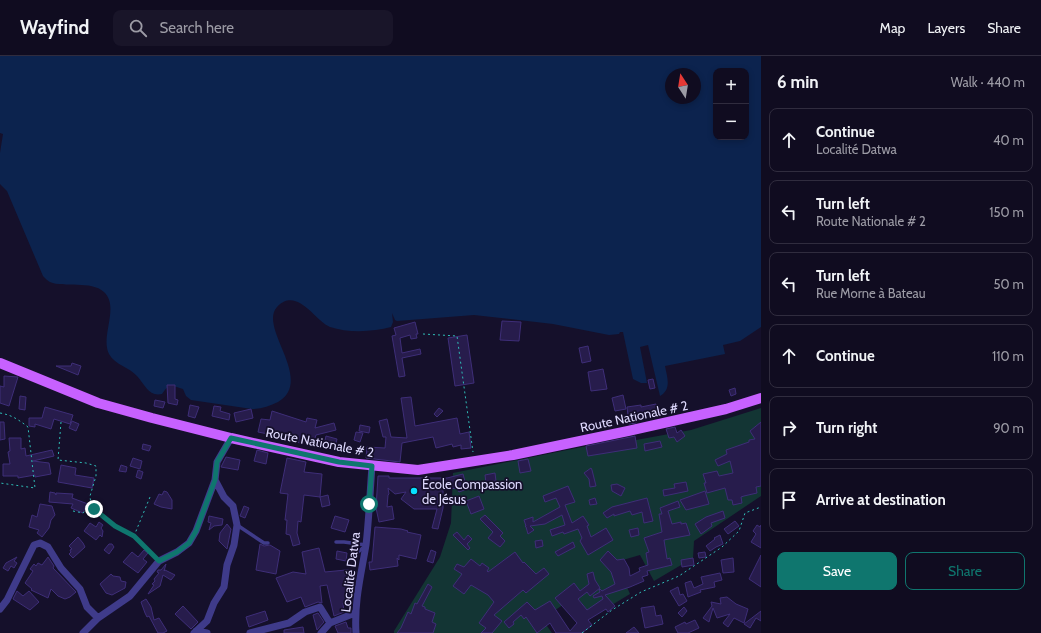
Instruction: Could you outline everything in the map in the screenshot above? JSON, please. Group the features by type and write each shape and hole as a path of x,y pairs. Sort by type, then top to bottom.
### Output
{"main road":[{"name":"Route Nationale # 2","path":"0,363 98,403 231,438 339,462 418,470 513,455 643,428 726,409 761,398"}],"street":[{"path":"82,633 98,618 130,596 159,561 177,552 189,543 196,531 215,480 217,462 231,438"},
{"name":"Localité Datwa","path":"356,633 355,613 366,545 372,466"},
{"path":"195,632 207,621 214,603 224,587 227,565 234,545 237,525 233,506 224,497 215,480"},
{"path":"0,609 7,600 34,545 40,542 48,547 61,568 80,589 87,607 98,618"},
{"path":"250,633 289,622 305,612 320,607 330,623"},
{"path":"321,633 330,623 355,613"},
{"path":"195,632 207,633"}],"lane":[{"path":"237,525 264,543 268,543"},
{"path":"336,542 366,545"},
{"path":"349,560 366,545"}],"path":[{"path":"423,334 457,336 475,461"},
{"path":"0,414 8,414 28,427 35,488 0,483"},
{"path":"61,422 58,460 86,463 96,466 96,476 90,496 91,505 115,526 134,536 159,561"},
{"path":"134,536 150,497"},
{"path":"74,511 83,513 91,505"},
{"path":"582,633 612,610 641,592 679,576 722,547 739,531 745,513 761,506"}],"green space":[{"path":"761,408 761,496 694,541 693,558 654,581 640,555 616,562 630,594 592,617 576,596 542,619 552,633 394,633 440,557 451,523 453,473 582,447 636,440 691,430"}],"water":[{"path":"0,56 761,56 761,327 740,341 723,345 725,354 665,366 668,382 666,390 660,396 648,345 640,347 647,383 641,383 633,379 623,332 609,335 553,324 474,315 397,321 392,313 393,322 391,327 369,331 352,331 337,329 324,324 305,307 292,300 284,302 277,307 273,316 274,328 289,368 291,381 288,392 278,402 265,407 252,409 191,400 186,396 183,389 173,386 166,388 162,394 154,394 148,390 134,373 115,361 109,354 107,339 110,305 104,292 99,288 92,286 56,284 49,282 43,276 7,191 0,184 0,153 3,134 0,133"}],"building":[{"path":"502,321 521,322 519,341 500,340"},
{"path":"415,322 418,334 416,334 417,338 411,339 410,335 400,338 402,353 420,349 421,354 402,358 405,376 399,377 392,336 396,335 394,328"},
{"path":"467,335 474,383 455,386 448,338"},
{"path":"588,346 591,361 582,363 579,348"},
{"path":"72,363 81,366 78,375 56,366 71,366"},
{"path":"603,369 607,389 591,391 588,372"},
{"path":"4,376 18,377 9,406 0,403 0,386 4,387"},
{"path":"653,379 655,388 650,389 648,380"},
{"path":"167,385 175,385 175,399 178,400 177,405 168,403"},
{"path":"735,388 736,394 731,396 729,390"},
{"path":"623,395 626,409 615,411 612,398"},
{"path":"20,396 26,397 25,410 19,409"},
{"path":"411,397 415,426 457,418 460,434 469,432 471,448 461,449 461,445 453,447 452,444 436,448 433,437 402,443 400,462 366,458 367,447 385,448 386,437 383,437 379,421 387,419 391,437 407,438 401,398"},
{"path":"155,400 165,402 163,408 154,406"},
{"path":"656,404 657,409 642,412 643,417 635,418 636,423 629,424 627,407 641,405 641,407"},
{"path":"190,405 199,407 195,418 188,416"},
{"path":"214,406 221,407 220,411 230,414 229,420 212,416"},
{"path":"45,407 73,415 70,424 54,419 51,429 35,424 35,427 29,426 29,418 42,418"},
{"path":"439,408 443,411 437,417 434,414"},
{"path":"251,409 253,418 236,422 234,413"},
{"path":"272,411 306,422 307,418 317,420 315,428 334,423 336,430 316,435 314,441 301,439 300,443 290,440 291,436 279,433 278,436 258,432 261,419 270,420"},
{"path":"72,421 79,424 76,431 69,428"},
{"path":"0,422 4,422 5,439 0,440"},
{"path":"761,422 761,486 756,487 757,493 741,497 742,503 733,505 732,500 728,500 725,488 707,493 703,474 717,471 719,476 733,473 730,461 718,466 715,460 727,454 726,450 755,439 750,431"},
{"path":"360,425 370,427 369,433 359,431"},
{"path":"675,427 677,433 681,430 685,436 677,442 674,437 669,438 666,429"},
{"path":"356,432 363,433 360,442 354,440"},
{"path":"326,436 337,439 335,447 324,445"},
{"path":"635,436 637,448 588,456 586,446"},
{"path":"9,438 21,438 21,449 25,448 26,456 52,450 54,456 33,461 49,463 51,474 18,478 18,476 3,476 3,464 10,464 8,452 10,451"},
{"path":"660,441 662,447 645,451 644,444"},
{"path":"143,444 151,446 149,451 142,449"},
{"path":"257,450 268,453 266,464 254,461"},
{"path":"226,457 240,460 238,470 221,467"},
{"path":"133,458 142,461 140,469 130,466"},
{"path":"287,458 306,462 304,472 322,474 320,497 304,495 301,522 298,521 297,533 300,544 293,546 290,535 286,534 287,520 285,520 288,494 280,493"},
{"path":"528,459 531,471 520,473 518,461"},
{"path":"61,465 76,468 75,475 94,478 92,488 58,482"},
{"path":"121,465 127,467 126,472 119,471"},
{"path":"591,468 596,486 590,487 589,479 584,473"},
{"path":"138,470 143,472 141,479 136,477"},
{"path":"495,473 496,481 486,483 485,475"},
{"path":"463,474 467,489 459,492 457,488 443,490 443,508 438,529 432,528 437,509 414,509 401,499 406,492 395,494 388,488 389,494 387,507 392,506 394,519 379,522 376,508 378,476 389,476 389,478 447,478"},
{"path":"686,482 688,491 664,496 663,490 675,488 674,484"},
{"path":"617,484 625,488 621,496 612,491 611,485"},
{"path":"568,486 575,502 565,505 572,523 583,516 589,525 587,526 591,537 606,528 613,540 588,555 580,541 582,538 578,529 552,536 550,530 565,525 562,515 545,524 530,526 534,530 528,534 525,526 524,520 533,517 533,522 560,507 556,498 545,502 543,496"},
{"path":"164,491 167,492 172,500 172,509 154,504 159,494 162,495"},
{"path":"705,491 709,504 686,510 680,500"},
{"path":"50,492 55,493 56,495 56,493 73,494 72,498 88,505 86,505 83,513 71,508 73,504 49,502"},
{"path":"328,495 330,505 322,507 320,497"},
{"path":"479,496 484,509 471,514 466,501"},
{"path":"595,498 597,504 590,505 589,500"},
{"path":"647,498 653,521 644,523 642,512 632,515 630,511 614,516 614,514 607,518 603,513 612,507"},
{"path":"678,501 680,507 668,511 672,524 681,522 681,524 686,523 690,535 664,540 667,559 670,558 672,565 647,571 648,575 642,577 644,581 605,595 615,606 608,612 606,609 588,620 592,625 582,633 556,633 550,623 537,633 526,617 524,619 521,615 509,628 504,622 527,602 535,610 550,601 570,631 577,623 555,598 574,583 580,591 589,584 587,574 593,572 595,580 600,588 590,596 587,592 578,599 587,610 603,599 602,596 594,598 593,596 600,592 600,589 602,591 615,584 611,572 600,560 608,551 617,560 624,559 629,568 630,576 640,571 639,568 648,565 646,553 649,552 644,538 662,532 659,514 662,514 660,508"},
{"path":"40,504 52,506 55,515 51,520 49,528 42,537 37,533 39,530 29,527 32,515 37,517"},
{"path":"244,506 249,508 245,518 240,516"},
{"path":"723,511 725,518 711,523 712,526 701,534 695,524 706,517"},
{"path":"485,515 503,533 500,536 505,541 500,547 488,538 493,532 480,519"},
{"path":"209,516 223,519 222,525 214,526 209,530 211,523 208,522"},
{"path":"335,516 349,520 345,532 331,528"},
{"path":"735,521 739,526 728,534 724,529"},
{"path":"99,522 103,525 101,528 103,531 102,537 100,535 96,540 84,531 90,523 96,527"},
{"path":"227,524 231,529 227,549 219,541 220,533"},
{"path":"757,525 760,527 761,525 761,548 751,542 756,534 753,531"},
{"path":"375,527 401,529 421,535 416,559 399,555 399,560 397,558 398,566 370,570 369,562 372,562"},
{"path":"638,528 639,535 631,537 629,530"},
{"path":"457,532 464,540 468,535 472,539 467,544 470,548 468,550 453,535"},
{"path":"720,535 723,544 710,551 706,546 715,539 714,538"},
{"path":"78,537 85,547 73,558 69,554 71,552 70,550 72,549 69,546"},
{"path":"542,540 543,546 536,548 535,541"},
{"path":"573,542 575,547 558,556 555,552"},
{"path":"109,544 112,544 114,547 109,554 104,550"},
{"path":"260,544 264,546 270,545 280,551 276,574 256,570"},
{"path":"319,548 325,572 346,570 356,571 351,605 343,603 344,612 334,616 327,585 320,586 322,603 318,602 305,607 301,597 287,602 276,578 293,572 306,574 302,552"},
{"path":"144,550 148,553 143,559 147,562 138,573 123,562 132,552 138,557"},
{"path":"431,550 436,552 433,563 427,561"},
{"path":"337,551 347,553 346,561 336,559"},
{"path":"515,552 523,563 524,562 536,574 544,568 549,574 526,593 523,590 494,615 502,621 492,633 481,633 486,628 479,623 494,602 488,595 471,585 464,594 453,586 462,574 454,569 457,564 464,567 471,559 480,566 482,563 489,568 487,571 488,572"},
{"path":"705,552 706,557 699,558 698,553"},
{"path":"761,555 761,587 749,579"},
{"path":"17,557 14,561 17,563 14,568 11,566 8,571 3,568 6,563"},
{"path":"48,557 54,566 53,568 76,592 70,597 65,599 58,596 51,589 48,598 31,590 32,589 25,583 33,571 30,569 34,564 36,566 38,563 42,565"},
{"path":"693,558 694,565 682,567 681,560"},
{"path":"733,558 734,572 723,573 721,560"},
{"path":"166,564 164,571 165,570 175,575 171,580 163,575 160,586 148,594 154,585 152,584 155,581 154,579 159,573 157,572 158,570 161,570"},
{"path":"720,573 722,580 714,582 715,587 700,590 701,592 688,597 685,583 691,581 694,588 703,584 701,577"},
{"path":"111,574 113,576 120,577 121,581 126,582 125,588 112,595 106,593 100,584"},
{"path":"428,584 432,587 422,606 425,607 425,609 435,613 432,622 436,624 433,633 397,633 401,628 408,612 411,614 415,603 417,604"},
{"path":"678,587 680,595 683,594 687,601 679,606 670,591"},
{"path":"17,591 23,596 29,591 39,602 30,610 13,599"},
{"path":"727,597 736,604 748,609 744,623 734,618 728,627 723,623 730,614 717,618 713,608 709,622 703,618 712,606 711,602 721,604 720,598"},
{"path":"146,599 151,607 154,620 159,618 167,631 158,633 149,616 147,617 141,602"},
{"path":"183,606 198,622 191,629 175,614"},
{"path":"654,606 656,616 661,615 663,624 645,628 641,608"},
{"path":"684,607 687,611 682,617 678,613"},
{"path":"265,611 268,620 249,627 246,617"},
{"path":"761,611 761,621 756,618 750,628 744,624"},
{"path":"318,613 324,622 317,630 313,615"},
{"path":"695,620 699,628 688,633 678,633 675,627 685,622 686,624"},
{"path":"346,622 348,628 351,628 351,633 338,633 335,626"},
{"path":"303,627 304,633 284,633 284,630"},
{"path":"634,627 639,633 626,633"}],"place":[{"name":"École Compassion de Jésus","path":"414,491"}],"route":[{"path":"94,509 115,526 134,536 159,561 177,552 189,543 196,531 215,480 217,462 231,438 339,462 372,466 369,504"}]}
